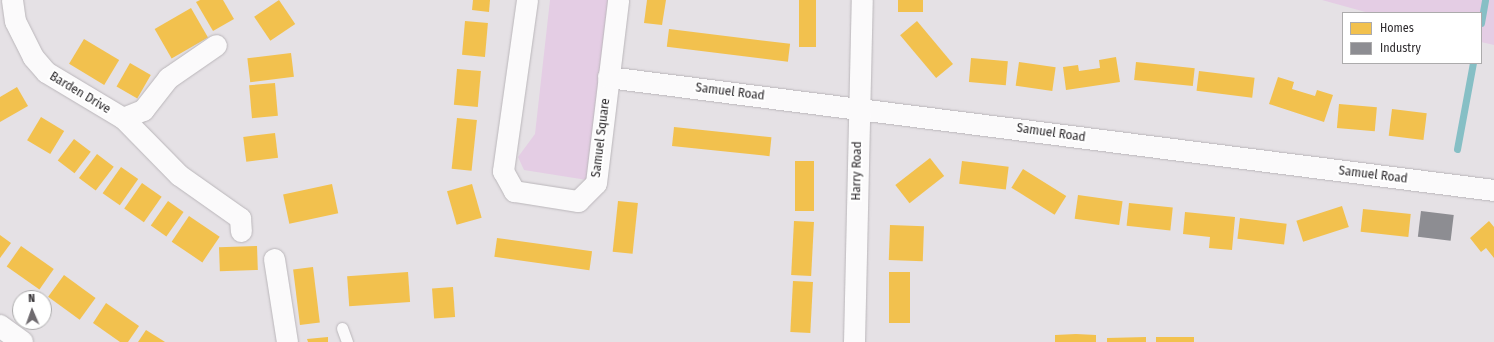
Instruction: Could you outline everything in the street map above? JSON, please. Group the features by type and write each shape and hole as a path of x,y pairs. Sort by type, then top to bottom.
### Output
{"street":[{"name":"Barden Drive","path":"12,0 14,21 33,57 46,72 123,118 179,175 240,218 241,231"},
{"name":"Samuel Square","path":"527,0 504,171 514,191 578,201 596,183 618,0"},
{"name":"Harry Road","path":"854,342 858,108 862,0"},
{"name":"Barden Drive","path":"123,118 143,110 168,78 216,45"},
{"name":"Samuel Road","path":"608,77 1494,190"},
{"path":"274,259 287,342"},
{"path":"0,326 22,342"}],"lane":[{"path":"342,328 347,342"}],"shaded area":[{"path":"550,0 608,0 587,180 524,170 518,157 535,134"},
{"path":"1322,0 1494,0 1494,45 1482,42 1482,12 1365,12"}],"building: Homes":[{"path":"200,0 223,0 234,19 213,31 196,2"},
{"path":"279,0 295,24 270,41 254,17"},
{"path":"473,0 490,0 489,12 472,10"},
{"path":"647,0 666,0 662,25 644,23"},
{"path":"799,0 816,0 816,47 799,47"},
{"path":"898,0 923,0 923,12 898,12"},
{"path":"191,8 208,37 172,58 155,29"},
{"path":"465,21 488,23 485,57 462,55"},
{"path":"917,21 953,64 936,78 900,35"},
{"path":"669,29 790,44 788,62 667,47"},
{"path":"84,39 119,60 104,85 69,64"},
{"path":"291,53 294,77 250,82 247,58"},
{"path":"1116,57 1120,82 1066,90 1063,67 1078,65 1079,71 1100,68 1099,60"},
{"path":"971,58 1008,61 1006,85 969,82"},
{"path":"1019,62 1056,67 1052,91 1016,86"},
{"path":"1136,62 1195,68 1193,86 1134,80"},
{"path":"130,63 151,75 137,98 116,86"},
{"path":"457,69 481,71 478,107 454,105"},
{"path":"1199,71 1255,78 1252,98 1197,91"},
{"path":"1278,77 1294,82 1292,89 1315,96 1317,90 1333,95 1324,122 1269,104"},
{"path":"275,83 278,116 252,118 249,85"},
{"path":"17,87 28,106 0,122 0,97"},
{"path":"1339,104 1377,107 1375,131 1337,128"},
{"path":"1392,109 1427,113 1423,140 1389,136"},
{"path":"41,117 64,131 50,154 27,140"},
{"path":"457,118 477,120 472,171 452,169"},
{"path":"674,127 771,137 769,156 672,146"},
{"path":"275,133 278,158 246,162 243,137"},
{"path":"74,139 91,152 75,173 58,161"},
{"path":"97,154 114,167 96,191 79,178"},
{"path":"930,158 944,176 909,203 895,185"},
{"path":"795,161 814,161 814,211 795,211"},
{"path":"962,161 1009,167 1006,190 959,184"},
{"path":"121,167 138,179 120,205 103,193"},
{"path":"1023,169 1066,196 1055,215 1011,188"},
{"path":"142,183 162,197 144,222 124,208"},
{"path":"332,184 338,213 289,224 283,194"},
{"path":"472,184 482,218 457,225 447,191"},
{"path":"1078,195 1123,201 1119,225 1075,219"},
{"path":"168,201 184,212 166,236 151,226"},
{"path":"618,201 638,203 633,254 613,252"},
{"path":"1129,203 1173,208 1170,230 1127,226"},
{"path":"1342,206 1349,227 1303,242 1296,221"},
{"path":"1363,209 1411,214 1408,237 1361,232"},
{"path":"1185,212 1235,217 1232,250 1209,248 1210,237 1183,234"},
{"path":"189,216 220,237 202,262 172,242"},
{"path":"1240,218 1287,224 1284,245 1237,239"},
{"path":"794,221 814,222 811,276 791,275"},
{"path":"1489,221 1494,227 1494,258 1486,248 1481,252 1470,238"},
{"path":"890,225 924,226 923,261 889,260"},
{"path":"0,235 11,243 0,258"},
{"path":"497,238 592,251 589,270 494,257"},
{"path":"21,246 54,269 39,289 7,266"},
{"path":"257,246 258,270 220,271 219,247"},
{"path":"313,267 320,323 300,325 293,269"},
{"path":"408,272 410,302 349,306 347,276"},
{"path":"889,272 910,272 910,323 889,323"},
{"path":"64,275 96,298 80,320 52,300 52,292"},
{"path":"793,281 813,282 810,333 790,332"},
{"path":"453,287 455,317 434,318 432,288"},
{"path":"106,303 139,326 128,342 120,342 93,323"},
{"path":"146,330 162,340 165,342 138,342"},
{"path":"1055,335 1096,335 1096,342 1055,342"},
{"path":"328,337 328,342 308,342 307,339"},
{"path":"1146,337 1146,342 1107,342 1107,338"},
{"path":"1156,337 1194,337 1194,342 1156,342"}],"building: Industry":[{"path":"1421,211 1454,215 1451,241 1418,237"}],"waterway":[{"path":"1482,17 1485,0"},
{"path":"1457,149 1473,64"}]}
